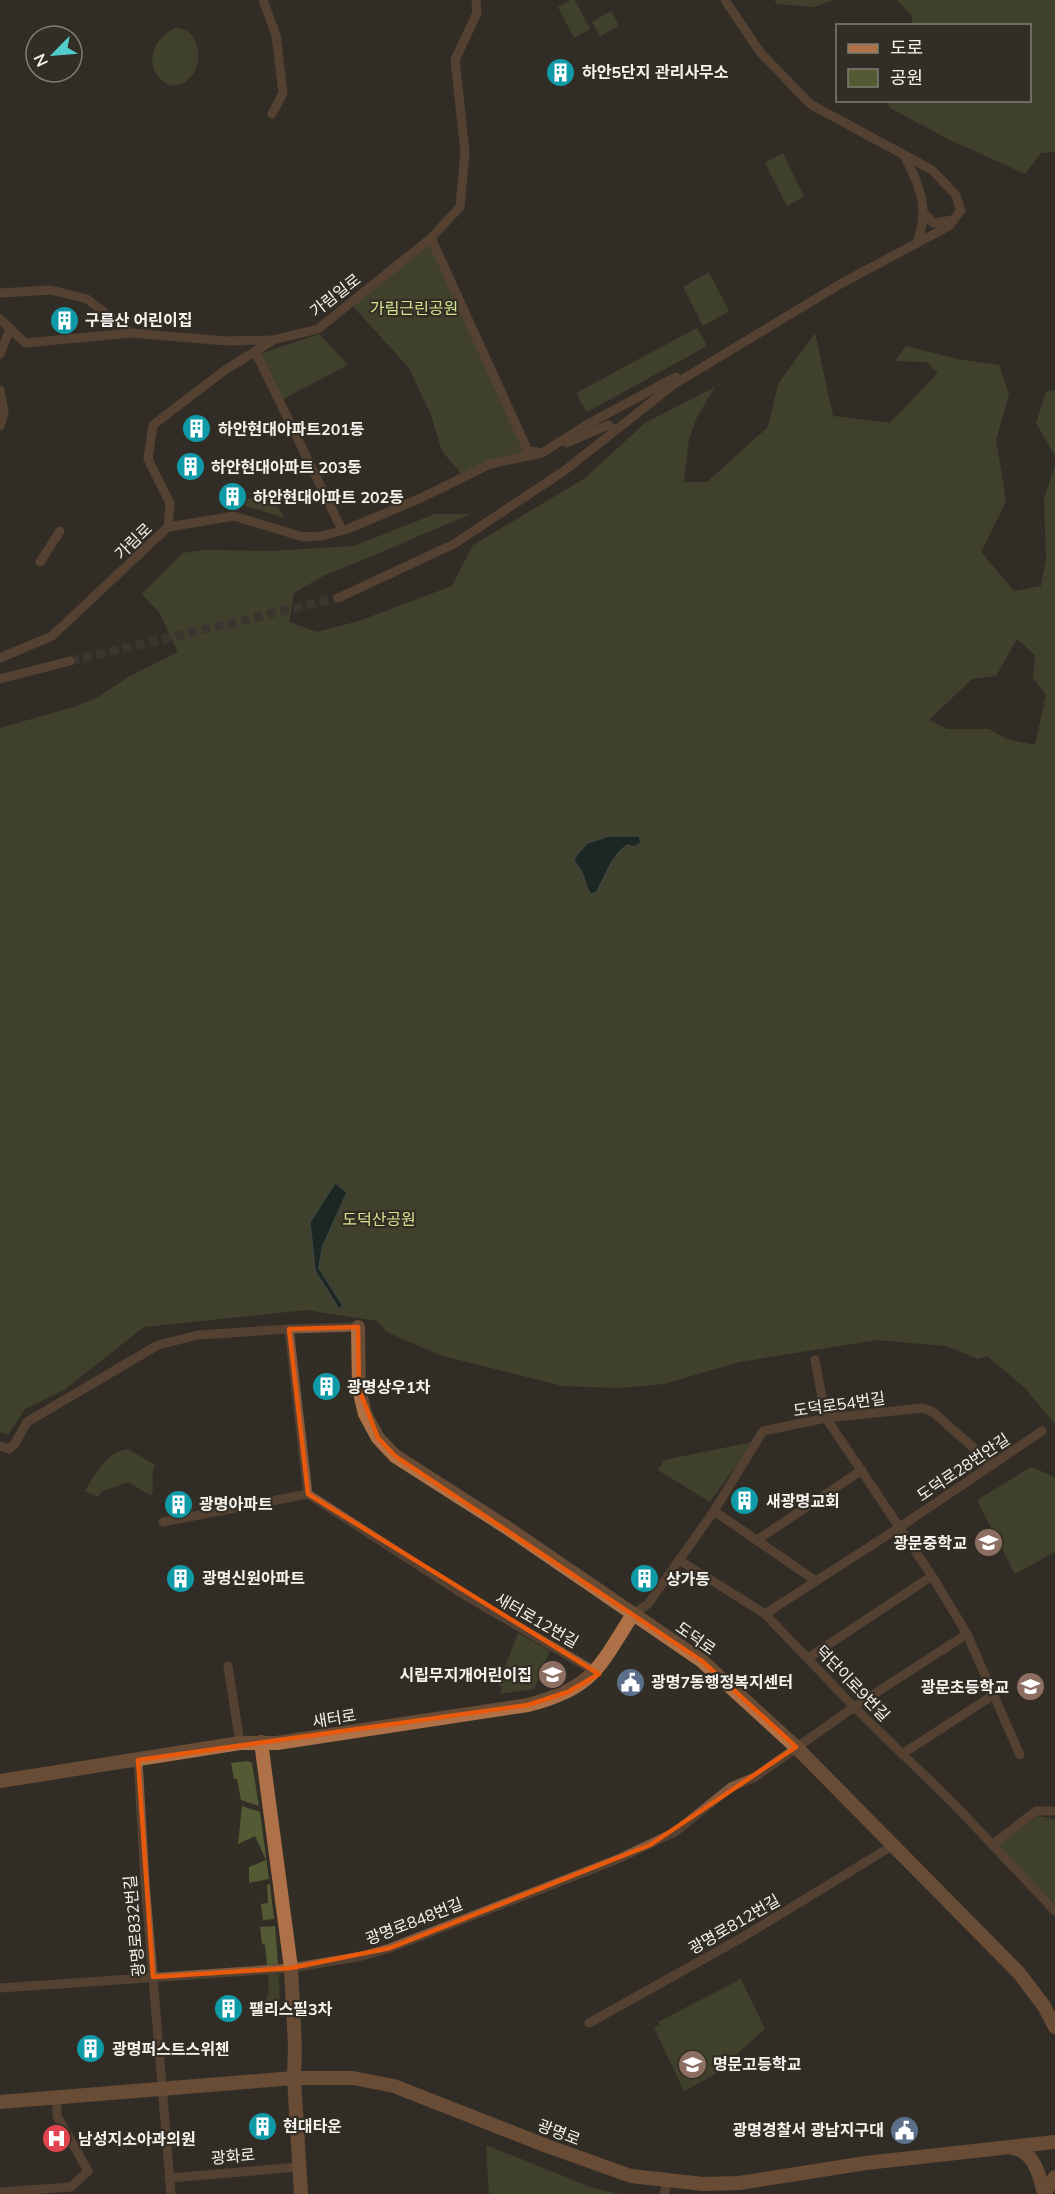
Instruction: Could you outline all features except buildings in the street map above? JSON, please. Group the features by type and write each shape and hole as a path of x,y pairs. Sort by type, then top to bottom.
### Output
{"street":[{"path":"263,0 276,35 283,93 272,114"},
{"name":"가림일로","path":"0,319 25,343 131,333 227,341 273,340 318,329 431,238 460,207 465,152 455,60 477,13 476,0"},
{"path":"338,598 454,544 564,471 673,385 842,283 949,226 961,210 956,194 932,170 810,104 760,52 725,0"},
{"path":"904,156 919,184 924,226 917,242"},
{"path":"923,212 933,223 953,220"},
{"path":"431,238 528,451 542,453 588,424 663,383 709,363"},
{"path":"0,293 51,290 87,298 131,333"},
{"path":"0,354 10,329"},
{"name":"가림로","path":"0,658 52,636 168,527 170,503 148,459 153,425 225,370 273,340"},
{"path":"255,351 342,530"},
{"path":"0,390 4,413 0,426"},
{"path":"168,527 234,516 303,537 321,536 342,530 421,498 490,464 542,453 608,425 615,431"},
{"path":"40,562 60,531"},
{"path":"0,679 69,661"},
{"path":"0,1446 9,1449 14,1445 27,1422 158,1345 198,1335 358,1327"},
{"name":"도덕로","path":"358,1327 359,1389 365,1413 378,1438 395,1456 506,1527 702,1661 796,1747 1019,1973 1044,2006 1055,2027"},
{"path":"163,1522 308,1494 294,1390 289,1329"},
{"path":"815,1360 826,1418 932,1576 967,1634 1020,1755"},
{"name":"도덕로54번길","path":"633,1614 648,1605 714,1510 763,1431 826,1418 923,1408 933,1413 992,1464"},
{"name":"도덕로28번안길","path":"765,1614 900,1527 1042,1431"},
{"path":"757,1540 862,1470"},
{"name":"새터로12번길","path":"308,1494 463,1594 596,1672"},
{"path":"714,1510 816,1581"},
{"name":"덕단이로9번길","path":"679,1560 765,1614 1055,1911"},
{"path":"808,1659 932,1576"},
{"name":"새터로","path":"0,1781 240,1743 277,1743 528,1705 568,1692 585,1682 596,1672 633,1614"},
{"name":"광명로848번길","path":"0,1988 291,1968 362,1956 390,1948 618,1859 675,1832 731,1787 755,1777 854,1707 967,1634"},
{"path":"228,1666 240,1743"},
{"path":"902,1754 995,1694"},
{"path":"261,1742 291,1968 300,2194"},
{"name":"광명로832번길","path":"138,1760 161,2089 171,2194"},
{"path":"992,1845 1036,1811 1055,1811"},
{"name":"광명로812번길","path":"589,2023 743,1937 892,1846"},
{"name":"광명로","path":"0,2102 294,2078 353,2078 394,2086 610,2169 666,2188 739,2183 866,2163 1055,2142"},
{"path":"0,2192 71,2187 88,2171 57,2116 57,2097"},
{"path":"1005,2147 1023,2151 1030,2157 1044,2194"},
{"name":"광화로","path":"169,2178 299,2167"},
{"path":"1044,2194 1055,2177"}],"highlighted area":[{"path":"358,1327 359,1389 378,1438 395,1456 702,1661 796,1747 650,1845 390,1948 291,1968 153,1977 138,1760 528,1705 568,1692 599,1674 308,1494 289,1329"}],"green space":[{"path":"575,0 590,29 574,38 558,7"},
{"path":"775,0 833,0 814,7 776,4"},
{"path":"897,0 1055,0 1055,152 1041,153 1025,174 950,140 890,108 887,102 1031,102 1031,24 912,24 912,16"},
{"path":"611,11 619,26 600,36 592,22"},
{"path":"175,28 191,35 196,42 198,59 192,76 182,84 172,86 162,81 156,74 152,57 159,40"},
{"path":"783,153 804,197 787,206 765,163"},
{"name":"가림근린공원","path":"431,238 528,451 464,477 442,451 431,415 409,368 350,303"},
{"path":"709,272 729,311 703,326 683,287"},
{"path":"697,328 707,346 587,412 576,393"},
{"name":"도덕산공원","path":"815,333 833,416 890,423 938,373 927,362 895,361 906,346 962,360 999,365 1009,394 996,440 1006,501 981,552 1014,591 1041,586 1046,559 1044,499 1055,465 1055,1424 1025,1388 987,1356 978,1359 946,1346 877,1340 739,1362 664,1384 619,1388 563,1386 439,1355 387,1332 377,1321 306,1310 144,1327 64,1390 25,1409 8,1435 0,1432 0,728 77,706 98,697 128,677 178,652 159,612 142,594 183,553 205,550 272,551 354,546 435,514 470,514 323,576 294,593 289,622 317,632 359,621 452,586 473,545 584,479 645,423 715,387 697,417 689,439 684,482 707,482 768,427 778,384","holes":["1017,639 1035,655 1033,678 1046,695 1035,745 1006,739 989,729 947,729 929,720 972,679 996,676"]},
{"path":"319,334 348,365 279,401 257,355"},
{"path":"1055,390 1055,456 1036,423 1046,392"},
{"path":"265,491 272,504 276,503 285,518 239,504"},
{"path":"753,1442 710,1502 658,1470 664,1460"},
{"path":"128,1449 155,1465 151,1496 128,1482 101,1492 98,1497 85,1491 97,1471 108,1459"},
{"path":"1031,1467 1055,1477 1055,1552 1015,1574 978,1502 979,1499"},
{"path":"518,1633 550,1651 534,1689 499,1694 503,1688 498,1685"},
{"path":"248,1761 252,1763 259,1806 241,1800 237,1779 234,1779 231,1763"},
{"path":"242,1806 260,1812 269,1879 249,1883 249,1867 266,1860 255,1836 238,1844"},
{"path":"1038,1816 1055,1819 1055,1904 998,1845"},
{"path":"270,1884 274,1919 263,1920 261,1904 268,1903 267,1885"},
{"path":"275,1926 278,1964 267,1965 260,1927"},
{"path":"268,1974 279,1974 280,2019 263,2005 269,1993"},
{"path":"741,1979 765,2029 712,2076 684,2091 654,2028 660,2025 658,2022"},
{"path":"486,2145 593,2188 619,2194 489,2194"}],"water":[{"path":"609,836 639,836 641,843 634,847 628,845 622,849 613,860 596,893 591,894 574,858 587,843"},
{"path":"335,1183 347,1192 322,1248 319,1268 343,1306 339,1309 315,1271 310,1222"}],"tunnel":[{"path":"70,661 338,598"}],"place":[{"name":"하안5단지 관리사무소","path":"561,72"},
{"name":"구름산 어린이집","path":"64,320"},
{"name":"하안현대아파트201동","path":"197,429"},
{"name":"하안현대아파트 203동","path":"190,467"},
{"name":"하안현대아파트 202동","path":"232,497"},
{"name":"광명상우1차","path":"326,1387"},
{"name":"새광명교회","path":"745,1501"},
{"name":"광명아파트","path":"178,1504"},
{"name":"광문중학교","path":"988,1543"},
{"name":"광명신원아파트","path":"181,1578"},
{"name":"상가동","path":"645,1579"},
{"name":"시립무지개어린이집","path":"553,1675"},
{"name":"광명7동행정복지센터","path":"630,1682"},
{"name":"광문초등학교","path":"1030,1687"},
{"name":"팰리스필3차","path":"228,2009"},
{"name":"광명퍼스트스위첸","path":"91,2049"},
{"name":"명문고등학교","path":"692,2064"},
{"name":"현대타운","path":"262,2126"},
{"name":"광명경찰서 광남지구대","path":"905,2130"},
{"name":"남성지소아과의원","path":"57,2139"}]}
